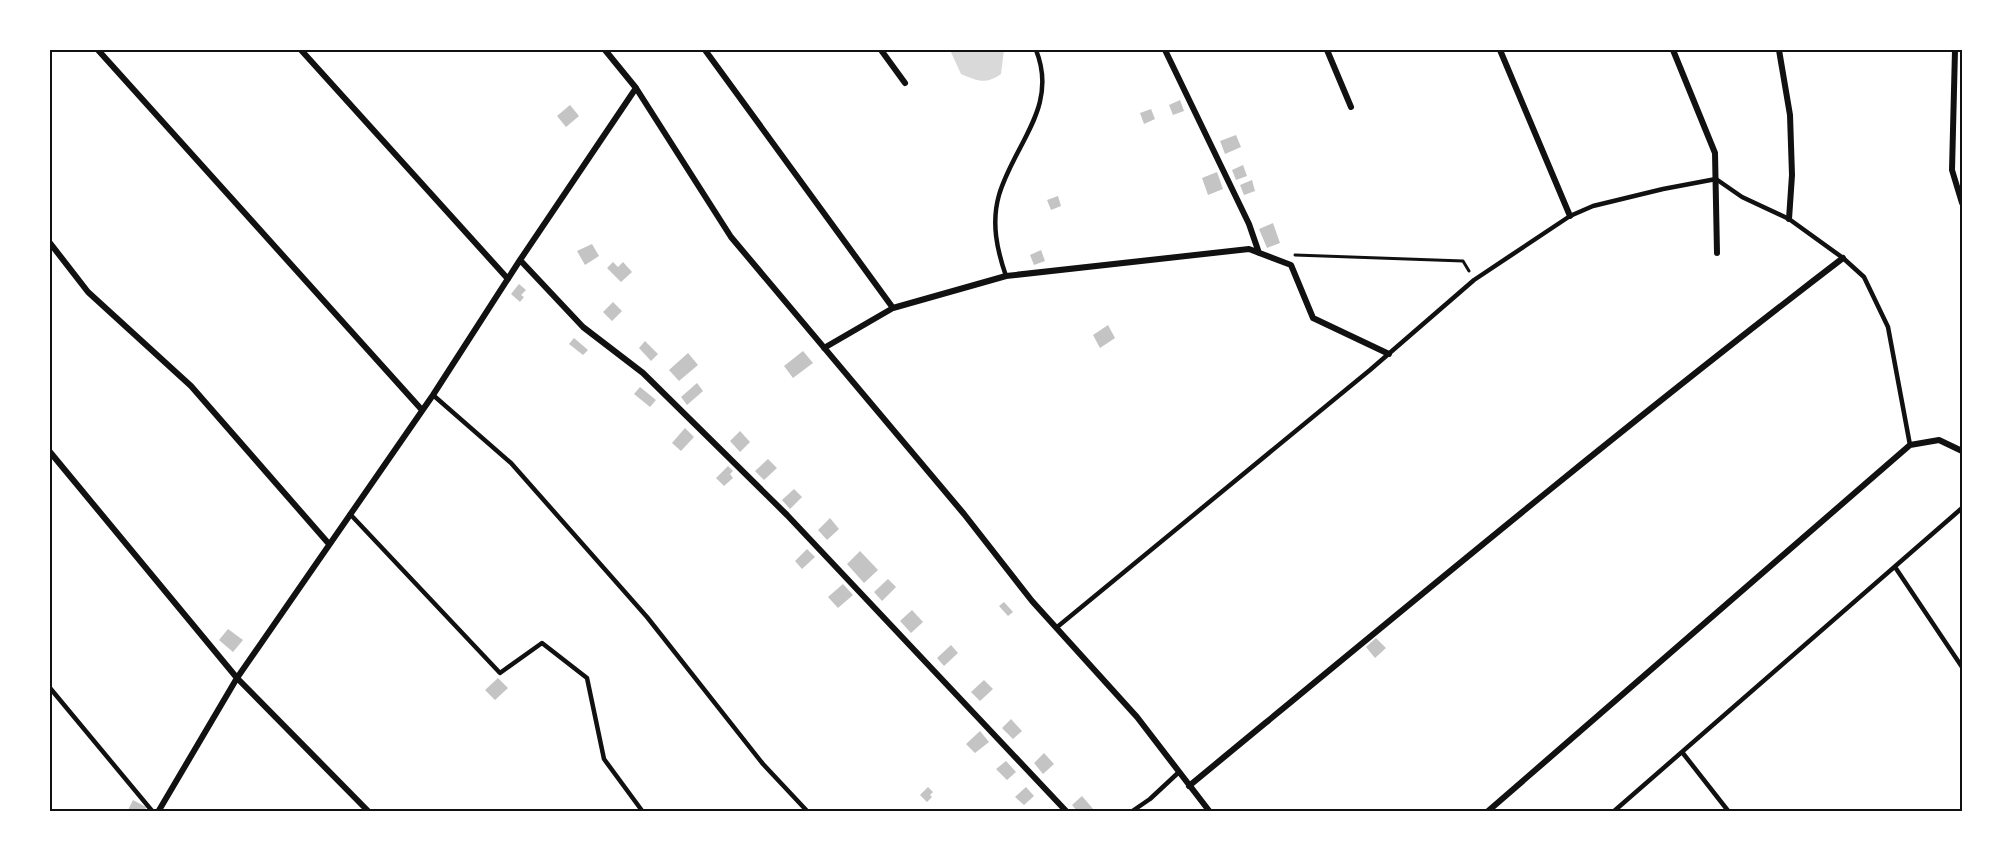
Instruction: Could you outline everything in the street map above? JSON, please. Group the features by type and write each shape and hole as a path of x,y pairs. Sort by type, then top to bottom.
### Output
{"street":[{"path":"98,50 422,410"},
{"path":"301,50 508,279"},
{"path":"605,50 636,88 731,237 964,514 1056,629 1137,717 1210,812"},
{"path":"705,50 892,308"},
{"path":"881,50 906,83"},
{"path":"1165,50 1249,224 1259,253"},
{"path":"1327,50 1351,107"},
{"path":"1500,50 1570,216"},
{"path":"1673,50 1715,153 1717,253"},
{"path":"1779,50 1790,115 1792,175 1789,219"},
{"path":"1955,50 1952,170 1962,203"},
{"path":"158,812 237,678 433,395 520,260 636,88"},
{"path":"50,243 88,292 190,386 329,544"},
{"path":"824,348 892,308 1006,276 1249,249 1292,266 1313,318 1389,354"},
{"path":"1189,786 1433,585 1843,258"},
{"path":"520,260 583,327 643,373 787,515 1067,812"},
{"path":"1486,812 1911,445 1939,440 1962,451"},
{"path":"50,452 237,678 369,812"}],"lane":[{"path":"1006,276 999,256 995,233 999,196 1040,108 1044,76 1036,50"},
{"path":"1056,629 1389,354 1474,280 1570,216 1593,206 1663,189 1716,179 1742,197 1789,219 1843,258 1864,277 1888,327 1911,445"},
{"path":"433,395 511,463 647,617 763,764 808,812"},
{"path":"1613,812 1962,510"},
{"path":"350,514 500,673 542,643 587,678 604,759 643,812"},
{"path":"1895,567 1962,667"},
{"path":"50,688 153,812"},
{"path":"1682,752 1729,812"},
{"path":"1131,812 1150,799 1179,772"}],"path":[{"path":"1279,261 1295,255 1463,261 1474,280"}],"shaded area":[{"path":"950,50 1004,50 1001,74 990,80 981,81 961,74"}],"building":[{"path":"1180,100 1184,111 1173,115 1169,105"},
{"path":"570,105 579,116 566,127 557,116"},
{"path":"1151,109 1155,119 1144,124 1140,113"},
{"path":"1236,135 1241,147 1225,154 1220,141"},
{"path":"1243,165 1247,176 1236,180 1232,170"},
{"path":"1217,172 1223,189 1208,195 1202,178"},
{"path":"1252,180 1255,191 1244,195 1240,185"},
{"path":"1058,196 1061,206 1051,210 1047,200"},
{"path":"1273,223 1280,243 1267,248 1259,229"},
{"path":"592,244 599,256 585,265 577,251"},
{"path":"1041,250 1045,261 1034,265 1030,255"},
{"path":"613,262 618,267 623,262 632,272 621,282 607,268"},
{"path":"519,284 526,290 521,295 524,297 520,302 511,294"},
{"path":"613,302 622,311 612,321 603,312"},
{"path":"1108,325 1115,338 1100,348 1093,335"},
{"path":"574,338 588,350 583,355 569,344"},
{"path":"645,341 658,354 651,361 639,348"},
{"path":"803,351 813,363 793,378 784,366"},
{"path":"688,353 698,365 679,381 669,370"},
{"path":"697,383 703,391 687,405 681,397"},
{"path":"640,387 656,400 650,407 634,394"},
{"path":"685,428 694,437 681,451 672,443"},
{"path":"740,431 750,442 740,452 730,441"},
{"path":"768,459 777,468 764,480 755,471"},
{"path":"728,466 733,471 730,474 733,478 724,486 716,478"},
{"path":"794,489 802,497 790,509 782,500"},
{"path":"830,518 839,529 827,540 818,530"},
{"path":"807,549 815,557 802,569 795,561"},
{"path":"860,551 878,570 864,583 847,564"},
{"path":"888,579 896,587 882,601 874,592"},
{"path":"843,584 853,595 838,608 828,597"},
{"path":"1004,602 1013,612 1008,616 999,606"},
{"path":"912,610 923,622 911,633 900,621"},
{"path":"228,629 243,640 233,652 219,640"},
{"path":"1376,638 1386,648 1375,658 1366,647"},
{"path":"951,645 958,653 944,666 937,658"},
{"path":"498,678 508,688 495,700 485,690"},
{"path":"984,680 993,689 980,701 971,692"},
{"path":"1011,719 1022,731 1013,739 1002,728"},
{"path":"980,731 989,742 975,753 966,744"},
{"path":"1044,753 1054,764 1043,774 1034,763"},
{"path":"1006,761 1016,772 1007,780 996,769"},
{"path":"928,787 933,792 927,802 920,795"},
{"path":"1026,787 1034,796 1024,805 1015,797"},
{"path":"1082,796 1094,810 1093,812 1078,812 1072,805"},
{"path":"133,800 146,807 144,812 127,812"}]}
